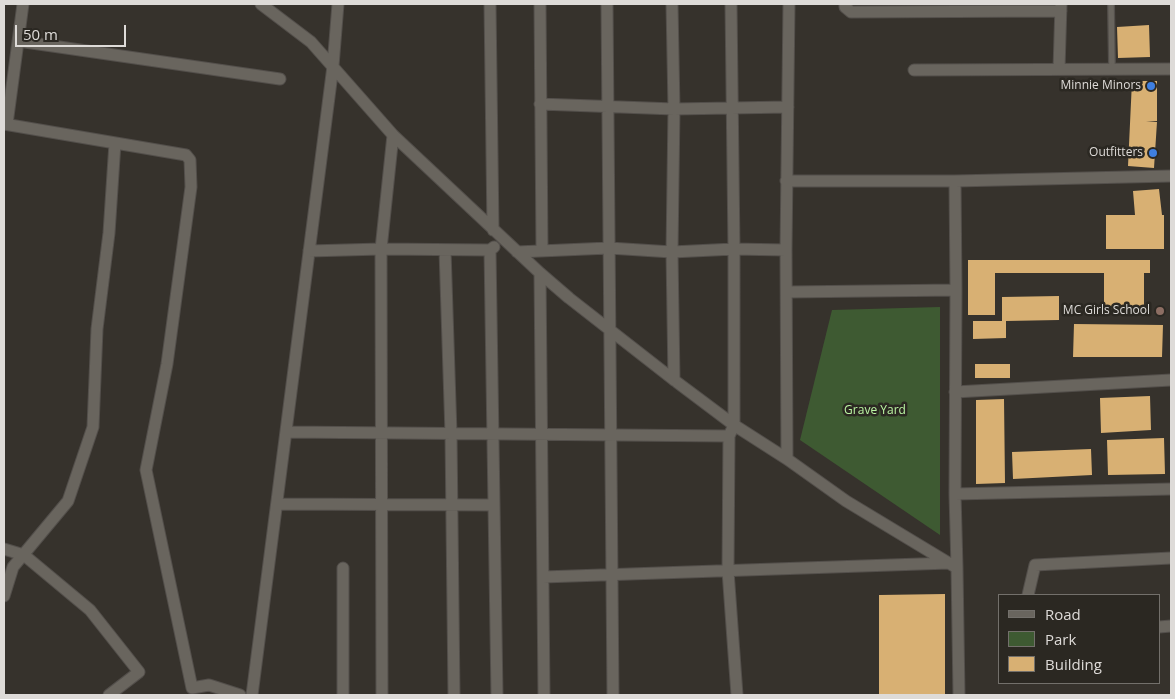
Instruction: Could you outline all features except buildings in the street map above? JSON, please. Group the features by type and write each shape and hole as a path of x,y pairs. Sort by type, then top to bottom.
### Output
{"street":[{"path":"23,4 6,124 186,156 190,160 191,187 167,364 146,470 188,692 209,685 240,695"},
{"path":"260,4 311,42 393,135 540,273 610,330 734,425 846,500 953,566"},
{"path":"252,695 333,66 338,4"},
{"path":"309,250 490,250 496,245 490,4"},
{"path":"540,4 542,250"},
{"path":"607,4 613,695"},
{"path":"672,4 674,380"},
{"path":"731,4 734,425 729,436 728,571 737,695"},
{"path":"787,459 786,181 789,4"},
{"path":"845,4 845,7 850,12 1061,7 1059,69"},
{"path":"18,41 280,79"},
{"path":"914,70 1112,68 1171,70"},
{"path":"540,104 674,109 788,108"},
{"path":"382,695 381,249 393,135"},
{"path":"4,596 13,567 68,501 93,427 98,329 109,233 115,143"},
{"path":"786,181 955,181 1171,176"},
{"path":"955,181 955,494 953,566 959,695"},
{"path":"517,252 608,248 672,252 786,250"},
{"path":"445,250 451,434 454,695"},
{"path":"490,250 497,695"},
{"path":"540,273 544,695"},
{"path":"786,292 956,290"},
{"path":"955,392 1171,380"},
{"path":"287,432 729,436"},
{"path":"955,494 1171,489"},
{"path":"278,504 382,506 494,505"},
{"path":"4,549 24,556 90,610 139,672 109,695"},
{"path":"1028,594 1035,565 1171,558"},
{"path":"543,577 953,566"},
{"path":"343,568 343,695"}],"lane":[{"path":"1111,4 1112,68"}],"green space":[{"name":"Grave Yard","path":"940,307 940,535 800,440 832,310"}],"place":[{"name":"Minnie Minors","path":"1151,86"},
{"name":"Outfitters","path":"1153,153"},
{"name":"MC Girls School","path":"1160,311"}]}
